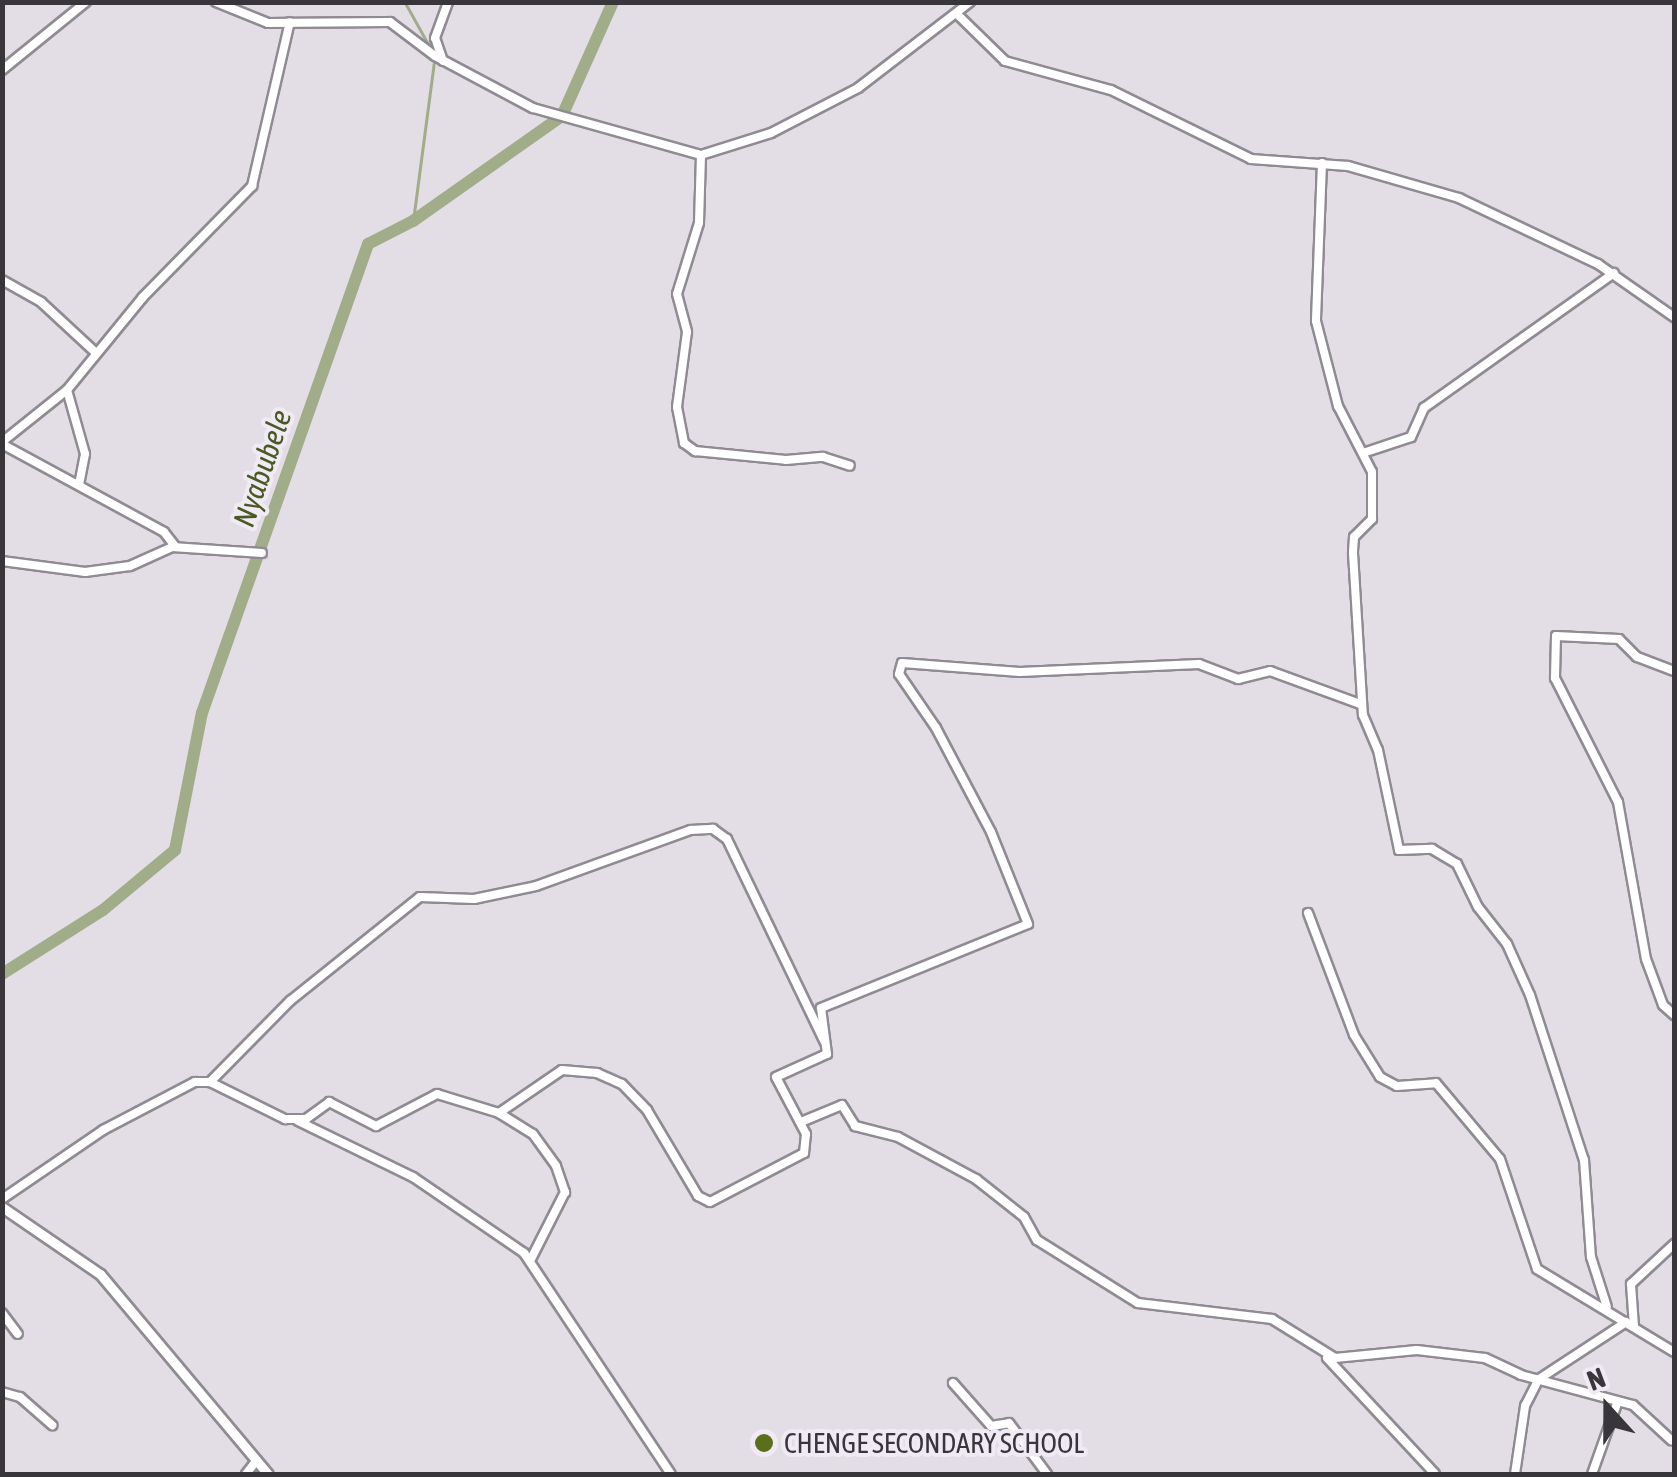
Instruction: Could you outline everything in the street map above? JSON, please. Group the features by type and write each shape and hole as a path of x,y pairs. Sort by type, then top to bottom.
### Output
{"street":[{"path":"216,2 260,22 390,22 443,60 533,108 701,154 803,119 908,56 970,2"},
{"path":"443,60 435,38 448,2"},
{"path":"2,70 80,5"},
{"path":"957,14 995,55 1026,70 1111,90 1251,158 1322,162 1458,198 1614,273 1674,317"},
{"path":"176,546 164,532 2,443 67,390 95,352 252,186 290,22"},
{"path":"701,154 699,223 677,294 687,332 677,407 684,444 701,452 786,460 823,457 850,466"},
{"path":"1322,162 1316,322 1338,406 1366,452 1372,520 1354,537 1360,704 1378,750 1399,850 1432,849 1457,864 1478,907 1508,944 1530,996 1584,1160 1591,1257 1607,1307"},
{"path":"1366,452 1411,437 1424,408 1614,273"},
{"path":"2,280 41,302 95,352"},
{"path":"67,390 85,459 79,484"},
{"path":"2,562 85,572 130,566 176,546 262,554"},
{"path":"1674,671 1636,658 1619,640 1556,636 1555,678 1618,802 1646,958 1663,1005 1674,1015"},
{"path":"499,1113 553,1073 597,1072 622,1084 647,1110 703,1202 804,1153 801,1122 776,1077 822,1058 828,1050 820,1011 826,1005 1028,924 992,832 936,728 899,674 906,660 1020,672 1199,664 1238,679 1270,671 1360,704"},
{"path":"268,1474 100,1274 2,1203 144,1105 178,1087 210,1082 290,1000 420,896 474,899 536,886 691,830 713,829 727,838 828,1050"},
{"path":"1308,914 1348,1022 1380,1077 1391,1086 1428,1080 1444,1088 1500,1160 1537,1269 1607,1307 1674,1352"},
{"path":"210,1082 263,1112 298,1121 413,1177 531,1260"},
{"path":"298,1121 329,1102 376,1126 437,1094 499,1113 533,1134 556,1166 564,1192 544,1242 529,1253 531,1260 671,1474"},
{"path":"801,1122 842,1104 855,1126 898,1137 976,1178 1024,1217 1038,1240 1107,1288 1159,1308 1272,1320 1324,1355 1434,1474"},
{"path":"1630,1324 1631,1284 1674,1244"},
{"path":"2,1313 18,1334"},
{"path":"1515,1474 1525,1406 1539,1379 1630,1324"},
{"path":"1324,1355 1416,1350 1484,1358 1648,1413 1671,1440"},
{"path":"954,1382 991,1426 1010,1422 1047,1474"},
{"path":"2,1392 20,1397 52,1425"},
{"path":"1592,1474 1618,1400"},
{"path":"246,1474 256,1461"}],"waterway":[{"path":"405,2 431,49"},
{"name":"Nyabubele","path":"2,974 103,910 175,850 202,713 368,244 413,221 562,116 613,2"},
{"path":"413,221 434,61"}],"place":[{"name":"CHENGE SECONDARY SCHOOL","path":"764,1443"}]}
